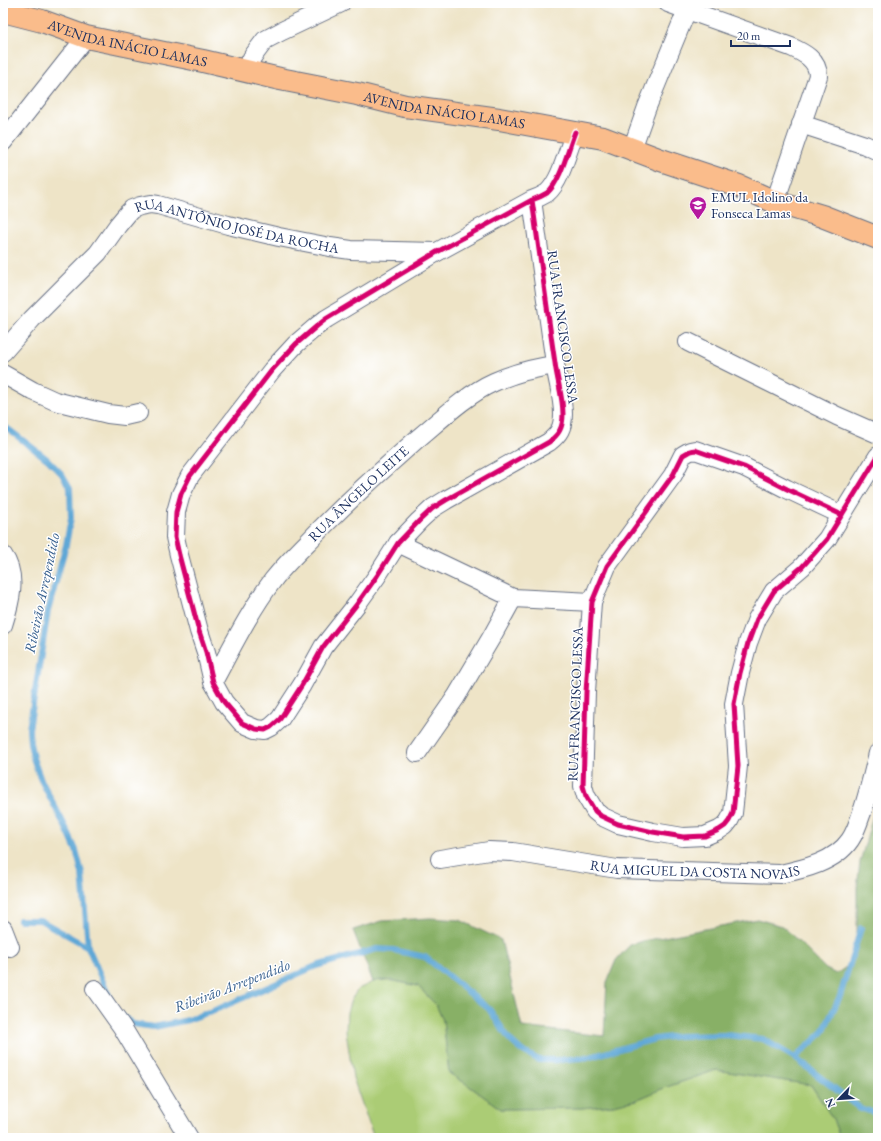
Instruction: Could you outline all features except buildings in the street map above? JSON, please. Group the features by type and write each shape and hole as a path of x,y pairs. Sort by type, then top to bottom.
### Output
{"main road":[{"name":"AVENIDA INÁCIO LAMAS","path":"3,11 42,21 86,37 357,94 405,106 499,119 603,138 661,160 739,186 775,202 822,216 878,238"}],"street":[{"path":"245,71 253,56 265,40 341,3"},
{"path":"668,3 803,52 811,58 817,67 818,76 775,202"},
{"path":"632,149 647,107 687,10"},
{"path":"3,142 86,37"},
{"path":"801,124 865,145 878,151"},
{"name":"RUA FRANCISCO LESSA","path":"532,200 555,365 561,395 563,414 560,431 556,437 549,442 446,500 419,520 398,543 358,604 323,647 302,685 280,719 265,730 256,730 247,726 242,723 224,702 213,682 187,588 175,537 176,512 184,486 190,476 257,389 285,356 306,335 326,319 437,252 532,200 541,197 548,192 555,183 574,132"},
{"name":"RUA ANTÔNIO JOSÉ DA ROCHA","path":"3,352 32,320 98,253 124,216 132,209 140,206 151,204 158,205 228,225 330,247 350,250 437,252"},
{"path":"688,342 837,416 878,434"},
{"name":"RUA ÂNGELO LEITE","path":"213,682 245,622 273,580 324,525 369,482 462,402 493,382 534,368 555,365"},
{"path":"3,374 32,391 55,401 113,415 124,416 138,413"},
{"name":"RUA FRANCISCO LESSA","path":"842,515 744,467 701,451 690,451 683,456 673,475 607,566 592,602 586,692 583,786 586,796 595,811 601,816 618,824 683,837 705,836 719,830 729,821 733,813 738,766 734,704 748,643 757,619 774,591 802,567 827,539 842,515 878,456"},
{"path":"398,543 513,598 592,602"},
{"path":"3,556 11,570 12,580 8,611 3,625"},
{"path":"417,753 456,697 513,598"},
{"name":"RUA MIGUEL DA COSTA NOVAIS","path":"440,859 489,851 513,852 617,869 780,874 800,870 830,858 850,841 858,824 865,802 878,753"},
{"path":"3,929 10,947"},
{"path":"95,989 126,1033 189,1138"}],"green space":[{"path":"878,798 878,1138 840,1138 833,1119 811,1085 716,1070 664,1088 636,1100 613,1105 581,1108 501,1109 449,1073 443,1020 436,1005 418,986 395,981 380,980 373,982 353,930 382,921 430,918 460,920 501,940 522,1027 604,1036 607,982 616,960 630,945 643,941 757,919 782,926 826,969 836,974 849,965 857,934 857,888 860,862"},
{"path":"380,980 395,981 418,986 436,1005 443,1020 449,1073 501,1109 581,1108 613,1105 636,1100 664,1088 716,1070 811,1085 833,1119 840,1138 374,1138 353,1078 346,1031 347,1012 351,1000 358,989"}],"waterway":[{"name":"Ribeirão Arrependido","path":"3,426 47,459 62,474 70,488 71,518 66,545 48,611 29,729 30,743 33,758 41,780 76,850 82,873 88,947 110,998"},
{"path":"20,920 40,920 88,947"},
{"path":"795,1058 823,1032 840,996 861,928"},
{"name":"Ribeirão Arrependido","path":"123,1017 133,1024 154,1027 188,1020 220,1008 316,966 377,949 393,950 425,957 489,1009 510,1040 521,1050 539,1060 560,1060 590,1057 655,1039 679,1036 726,1035 763,1039 795,1058 860,1108 878,1114"}],"cycle path":[{"path":"532,200 563,408 563,419 560,430 549,442 433,508 398,543 357,604 323,647 302,685 280,719 265,730 256,729 242,723 224,702 213,682 175,537 176,512 181,494 190,476 272,370 296,344 326,319 437,252 532,200 547,193 552,188 560,173 575,132"},
{"path":"842,515 787,489 744,467 695,450 683,455 673,475 607,566 592,602 586,692 583,786 586,796 595,811 601,816 618,824 683,837 705,836 719,830 729,821 733,813 738,766 734,704 748,643 757,619 774,591 802,567 827,539 878,456"}],"place":[{"name":"EMUL Idolino da Fonseca Lamas","path":"698,220"}]}
